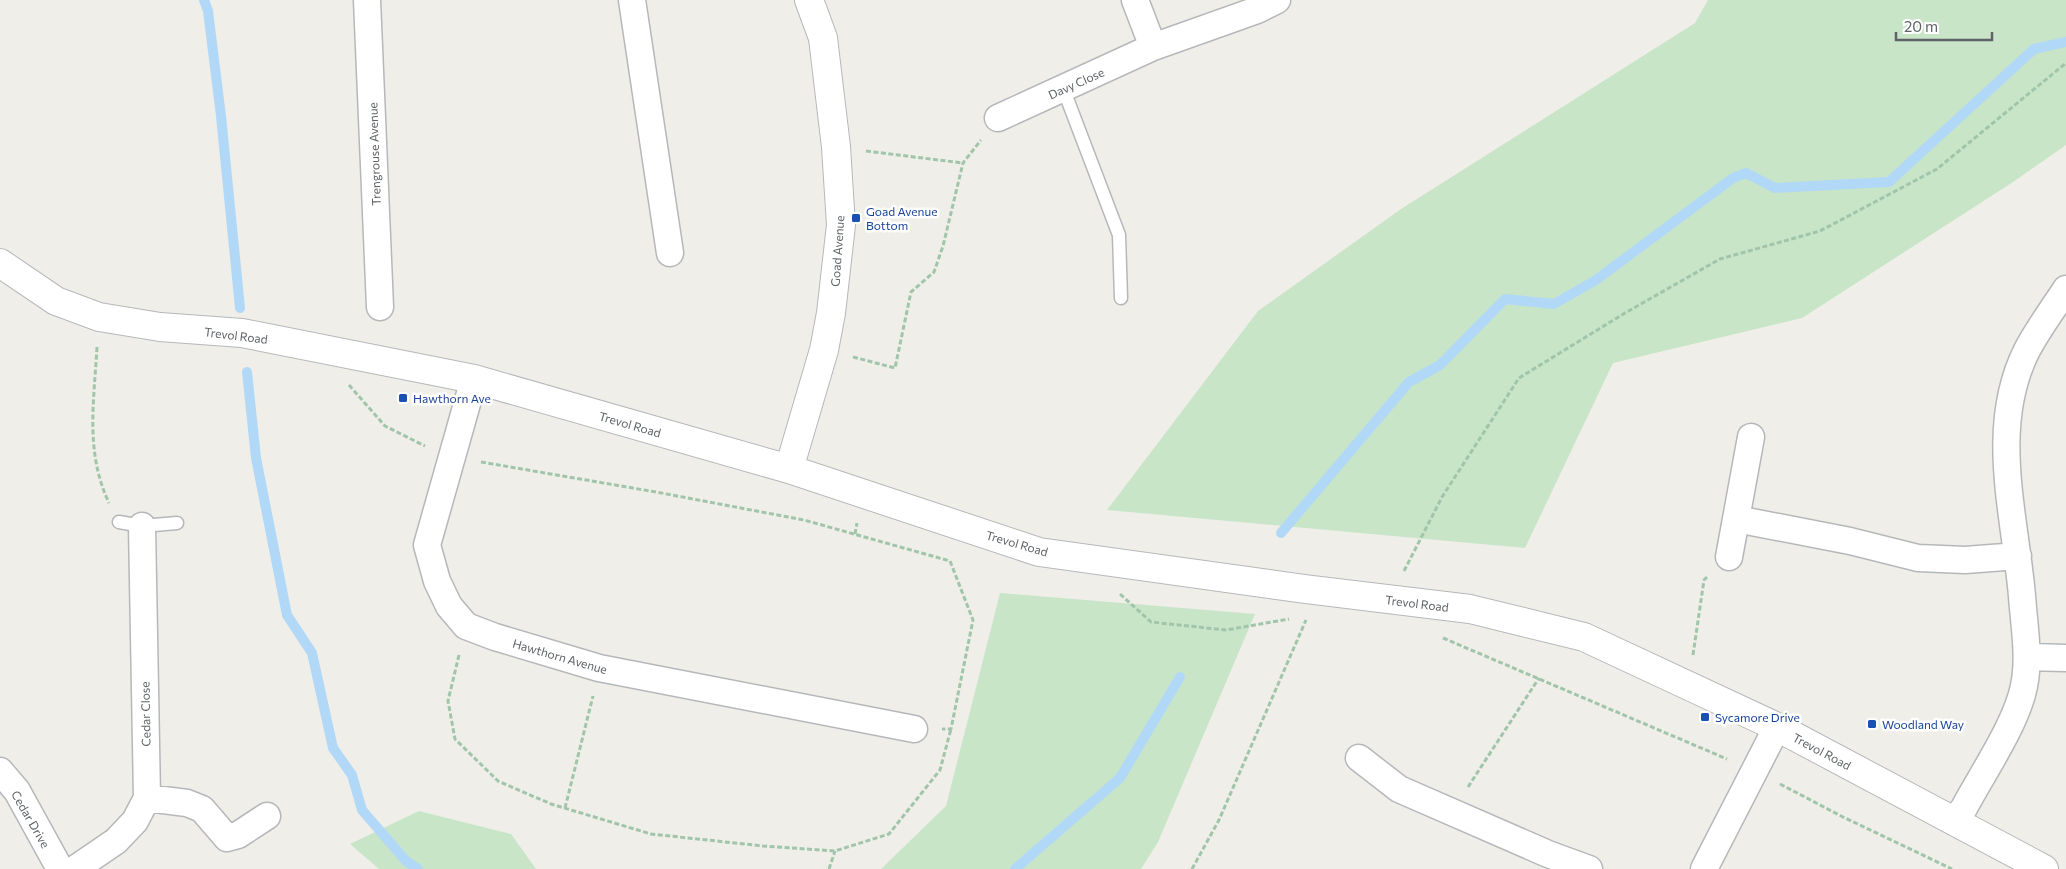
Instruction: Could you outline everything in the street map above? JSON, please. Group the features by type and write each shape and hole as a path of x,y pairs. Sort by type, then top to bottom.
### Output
{"street":[{"name":"Trengrouse Avenue","path":"367,0 380,307"},
{"path":"632,0 670,253"},
{"name":"Goad Avenue","path":"789,469 824,350 832,313 841,225 836,147 823,38 809,0"},
{"path":"1134,0 1153,47"},
{"name":"Davy Close","path":"998,118 1153,47 1267,5"},
{"name":"Trevol Road","path":"0,263 56,301 99,317 160,327 242,334 474,379 789,469 1039,552 1470,609 1584,637 1778,727 2044,869"},
{"path":"1954,821 1964,808 2012,720 2024,687 2027,657 2018,556 2007,479 2006,435 2012,393 2027,350 2064,296"},
{"name":"Hawthorn Avenue","path":"474,379 427,545 436,581 449,606 466,626 495,637 599,668 914,729"},
{"path":"1729,557 1751,437"},
{"path":"1736,519 1850,541 1918,558 1965,560 2018,556"},
{"name":"Cedar Close","path":"75,869 116,841 135,821 147,798 130,524"},
{"path":"2027,657 2066,658"},
{"path":"1704,869 1778,727"},
{"path":"1359,758 1399,789 1548,854 1589,869"},
{"name":"Cedar Drive","path":"0,771 17,791 60,869"},
{"path":"147,798 187,803 202,809 227,838 238,835 267,816"}],"lane":[{"path":"1063,88 1119,235 1122,298"},
{"path":"130,524 177,524"}],"path":[{"path":"1390,599 1442,498 1518,378 1625,313 1720,259 1820,231 1937,169 2066,63"},
{"path":"824,350 895,368 911,292 934,272 943,246 963,163 836,147"},
{"path":"99,317 92,442 100,484 130,524"},
{"path":"344,353 349,386 384,426 452,457 804,520 950,561 973,620 952,726 940,770 889,834 835,851 763,846 651,834 565,808 498,782 455,740 448,700 466,626"},
{"path":"1688,685 1704,580 1729,557"},
{"path":"1101,560 1110,586 1151,622 1226,630 1292,619"},
{"path":"1192,869 1219,820 1307,618 1299,618"},
{"path":"1438,636 1755,770 1841,816 1952,869"},
{"path":"565,808 599,668"},
{"path":"1452,812 1539,678"},
{"path":"914,729 951,730 952,726"},
{"path":"829,869 835,851"}],"green space":[{"path":"1708,0 2066,0 2066,145 2013,182 1802,318 1613,363 1525,548 1107,510 1258,311 1401,209 1695,23"},
{"path":"1000,593 1255,614 1158,842 1141,869 881,869 946,806"},
{"path":"419,811 511,834 536,869 379,869 350,844"}],"waterway":[{"path":"204,0 208,11 221,116 240,308"},
{"path":"1281,533 1409,382 1440,365 1505,299 1554,304 1596,280 1733,178 1746,173 1775,188 1889,182 2034,49 2066,42"},
{"path":"247,372 256,458 287,615 312,653 333,748 352,775 362,810 406,861 418,869"},
{"path":"1015,869 1120,778 1180,677"}],"place":[{"name":"Goad Avenue Bottom","path":"856,218"},
{"name":"Hawthorn Ave","path":"403,398"},
{"name":"Sycamore Drive","path":"1705,717"},
{"name":"Woodland Way","path":"1872,724"}]}
